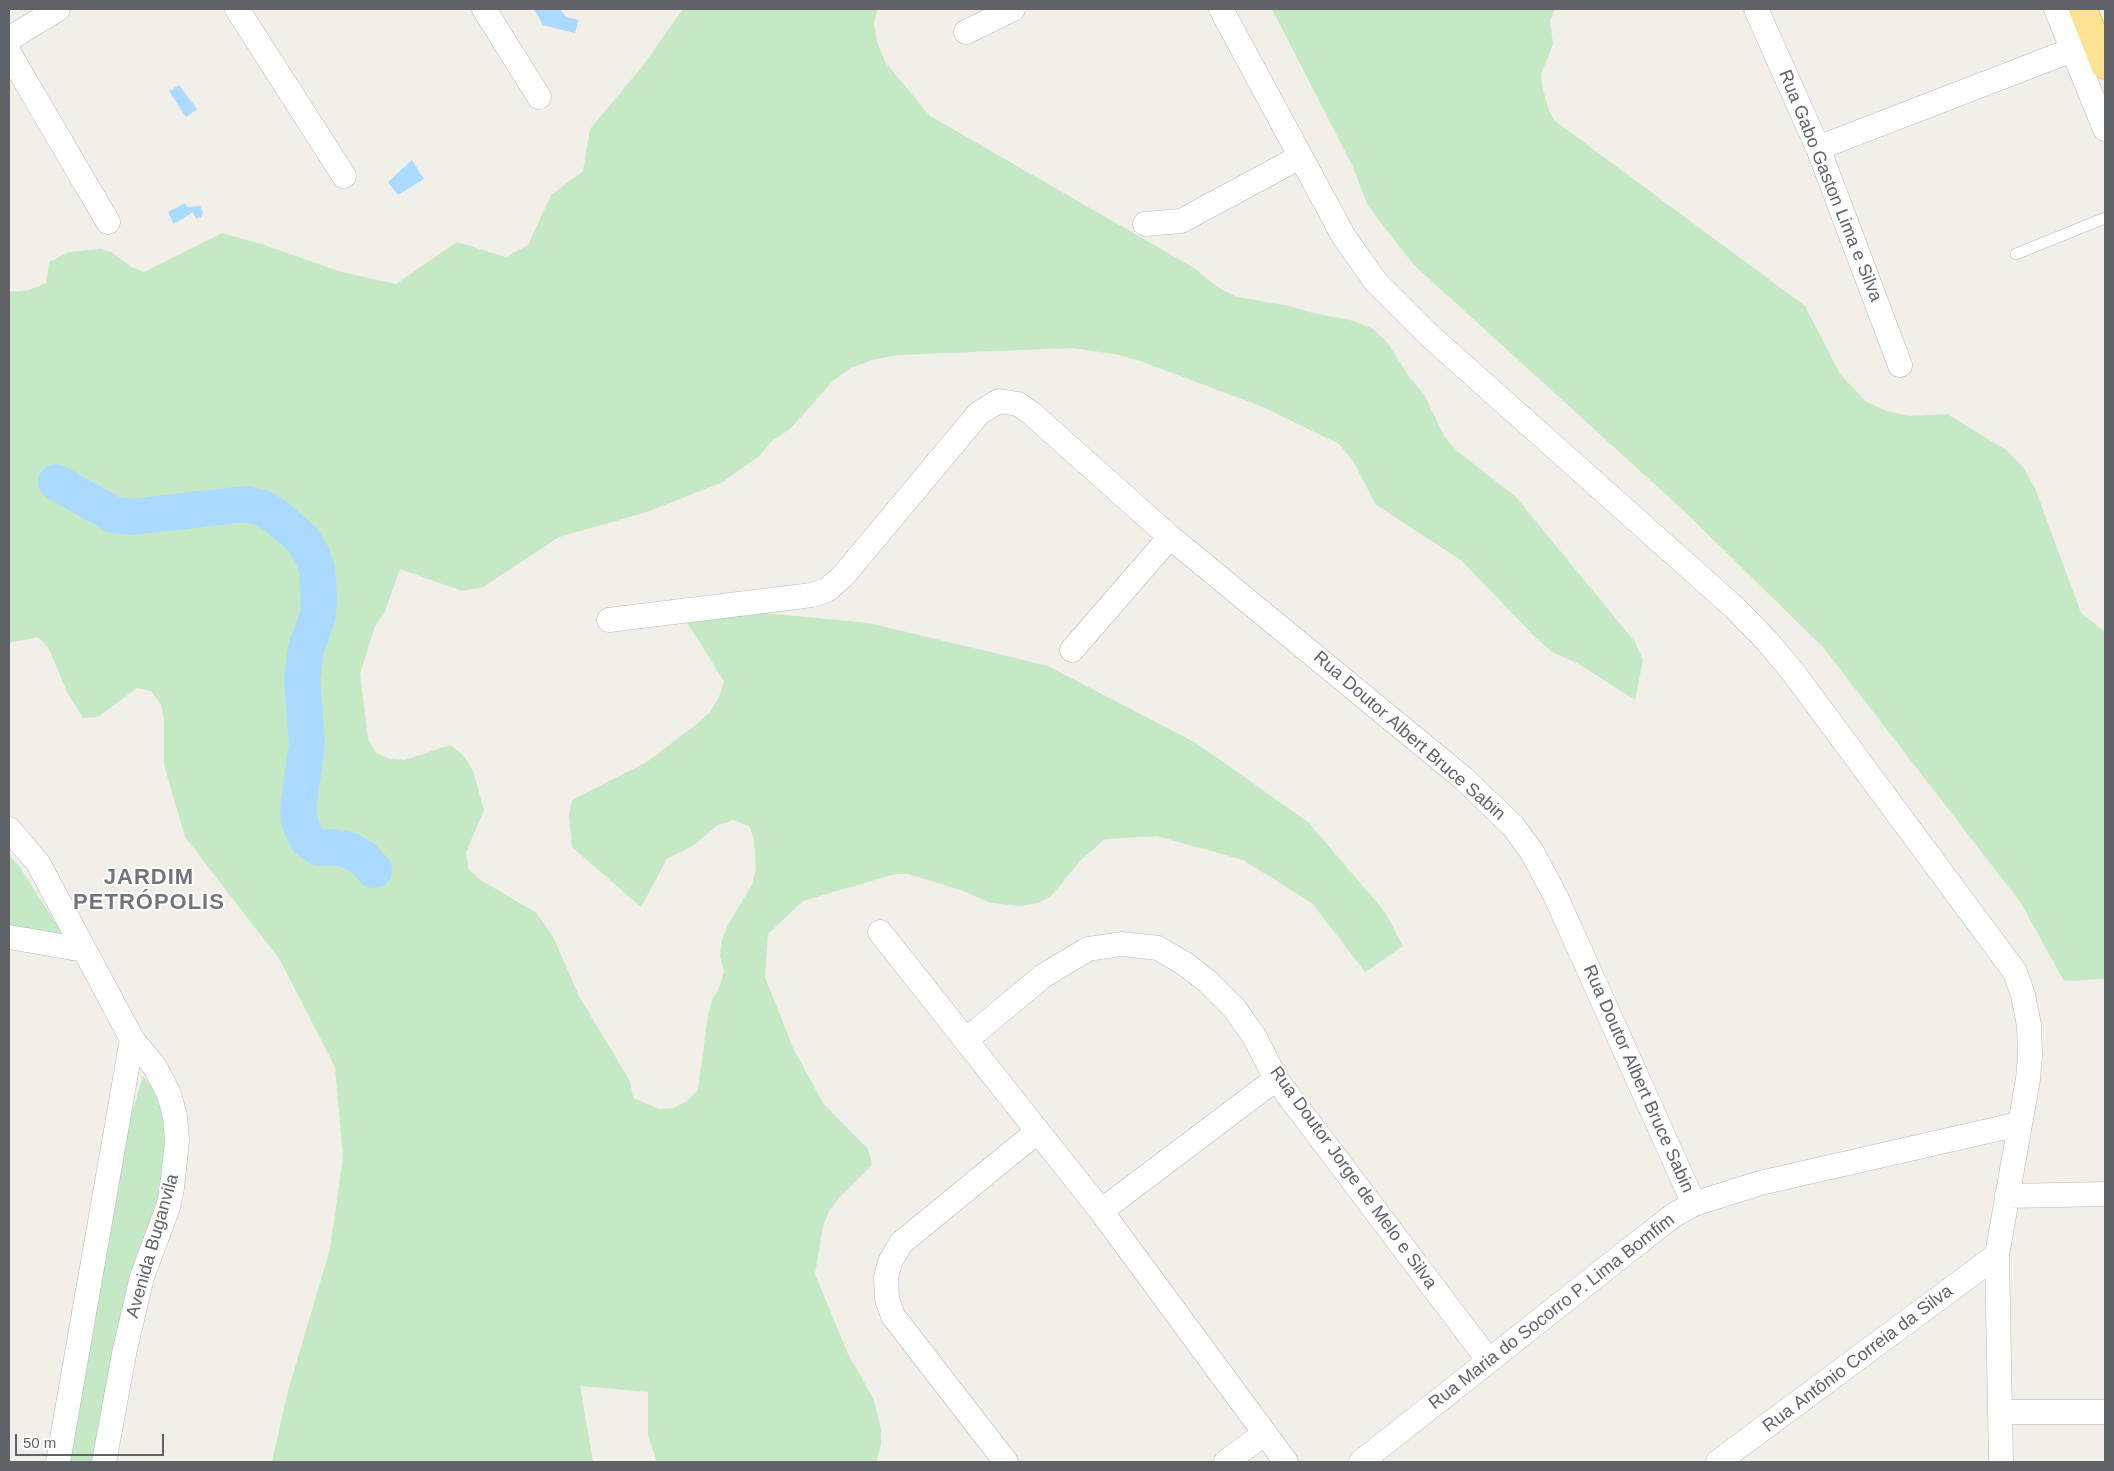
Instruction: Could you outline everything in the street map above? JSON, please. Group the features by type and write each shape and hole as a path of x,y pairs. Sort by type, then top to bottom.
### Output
{"highway":[{"path":"2083,9 2105,65"}],"street":[{"path":"9,39 58,9"},
{"path":"237,9 344,176"},
{"path":"484,9 539,97"},
{"path":"966,32 1013,9"},
{"path":"1221,9 1344,237 1376,282 1430,336 1735,608 1767,640 1828,719 2015,972 2023,996 2029,1025 2030,1054 2028,1079 1997,1256 2001,1462"},
{"name":"Rua Gabo Gaston Lima e Silva","path":"1756,9 1818,148 1900,365"},
{"path":"2056,9 2105,129"},
{"path":"1818,148 2072,50"},
{"path":"9,53 108,222"},
{"path":"1145,224 1181,221 1300,157"},
{"name":"Rua Doutor Albert Bruce Sabin","path":"609,620 812,595 827,590 843,576 979,413 999,402 1009,401 1031,412 1170,537 1463,778 1513,826 1532,852 1556,896 1694,1204"},
{"path":"1072,650 1170,537"},
{"name":"Avenida Buganvila","path":"9,830 38,863 132,1039 155,1067 169,1094 175,1116 177,1141 169,1201 142,1277 125,1349 104,1462"},
{"path":"880,932 1101,1211 1286,1462"},
{"path":"9,937 84,950"},
{"name":"Rua Doutor Jorge de Melo e Silva","path":"966,1040 1043,976 1088,949 1122,944 1158,948 1185,964 1234,1008 1254,1036 1276,1079 1489,1361"},
{"path":"58,1462 132,1039"},
{"path":"1101,1211 1276,1079"},
{"name":"Rua Maria do Socorro P. Lima Bomfim","path":"1361,1462 1674,1215 1694,1204 1760,1183 2019,1124"},
{"path":"1006,1462 893,1316 887,1299 886,1277 890,1262 900,1243 1038,1131"},
{"path":"2007,1196 2105,1194"},
{"name":"Rua Antônio Correia da Silva","path":"1718,1462 1997,1256"},
{"path":"2000,1412 2105,1412"},
{"path":"1226,1462 1264,1434"}],"lane":[{"path":"2016,254 2105,218"}],"green space":[{"path":"683,9 877,9 874,23 877,42 885,62 930,116 1194,268 1217,287 1237,297 1289,306 1354,321 1373,329 1387,342 1410,378 1424,394 1444,436 1458,452 1515,496 1635,642 1643,660 1635,700 1577,663 1552,652 1535,637 1461,560 1376,505 1353,461 1339,444 1263,407 1143,362 1120,355 1073,348 897,355 872,360 850,368 832,382 790,429 772,441 759,456 723,482 644,513 559,537 483,587 462,591 400,569 384,614 375,626 360,674 368,739 376,753 390,759 405,760 450,745 464,756 473,771 484,810 466,852 468,868 479,879 535,912 554,939 580,998 630,1081 633,1098 659,1109 674,1108 687,1101 698,1090 708,1015 724,971 720,956 722,940 728,925 752,885 756,869 754,839 749,826 733,820 718,825 694,845 667,859 641,907 572,847 569,815 572,800 647,762 710,712 719,697 724,681 686,621 754,612 869,623 1048,666 1196,743 1308,822 1385,912 1403,946 1365,972 1312,903 1243,860 1157,836 1105,839 1081,860 1051,896 1038,903 1021,906 991,903 963,891 909,874 895,874 803,901 768,934 765,977 793,1048 823,1103 868,1149 872,1165 838,1199 829,1211 823,1226 815,1274 848,1354 873,1398 881,1429 881,1445 876,1462 657,1462 648,1436 648,1392 580,1386 593,1462 272,1462 288,1391 330,1249 343,1157 335,1067 280,960 185,837 164,765 164,719 161,704 151,691 137,688 98,717 83,718 67,692 49,649 38,637 9,643 9,292 29,290 46,283 49,262 69,252 101,249 113,253 131,267 144,272 222,233 261,244 345,273 396,284 457,242 506,257 528,245 551,195 583,171 590,129 641,68"},
{"path":"1272,9 1555,9 1550,21 1553,44 1541,74 1542,86 1549,111 1555,121 1805,306 1840,374 1865,401 1887,411 1909,416 1947,414 2006,450 2023,467 2035,488 2081,613 2105,632 2105,979 2064,981 2021,903 1823,647 1683,510 1414,265 1368,206 1352,165"},
{"path":"9,855 19,866 66,939 9,929"},
{"path":"143,1076 152,1087 164,1117 168,1142 165,1192 95,1462 68,1462 131,1116"}],"water":[{"path":"534,9 560,9 566,17 579,20 575,33 543,25"},
{"path":"179,85 197,109 186,117 169,91"},
{"path":"412,160 424,179 398,195 388,182"},
{"path":"185,203 187,207 200,206 203,212 201,217 196,219 193,212 174,224 168,212"}],"waterway":[{"path":"56,482 114,515 131,517 246,504 262,508 277,517 303,540 311,553 317,569 319,600 317,618 306,648 302,679 307,744 298,809 300,824 307,839 319,848 334,847 349,850 363,858 374,870"}],"district":[{"name":"JARDIM PETRÓPOLIS","path":"149,890"}]}
